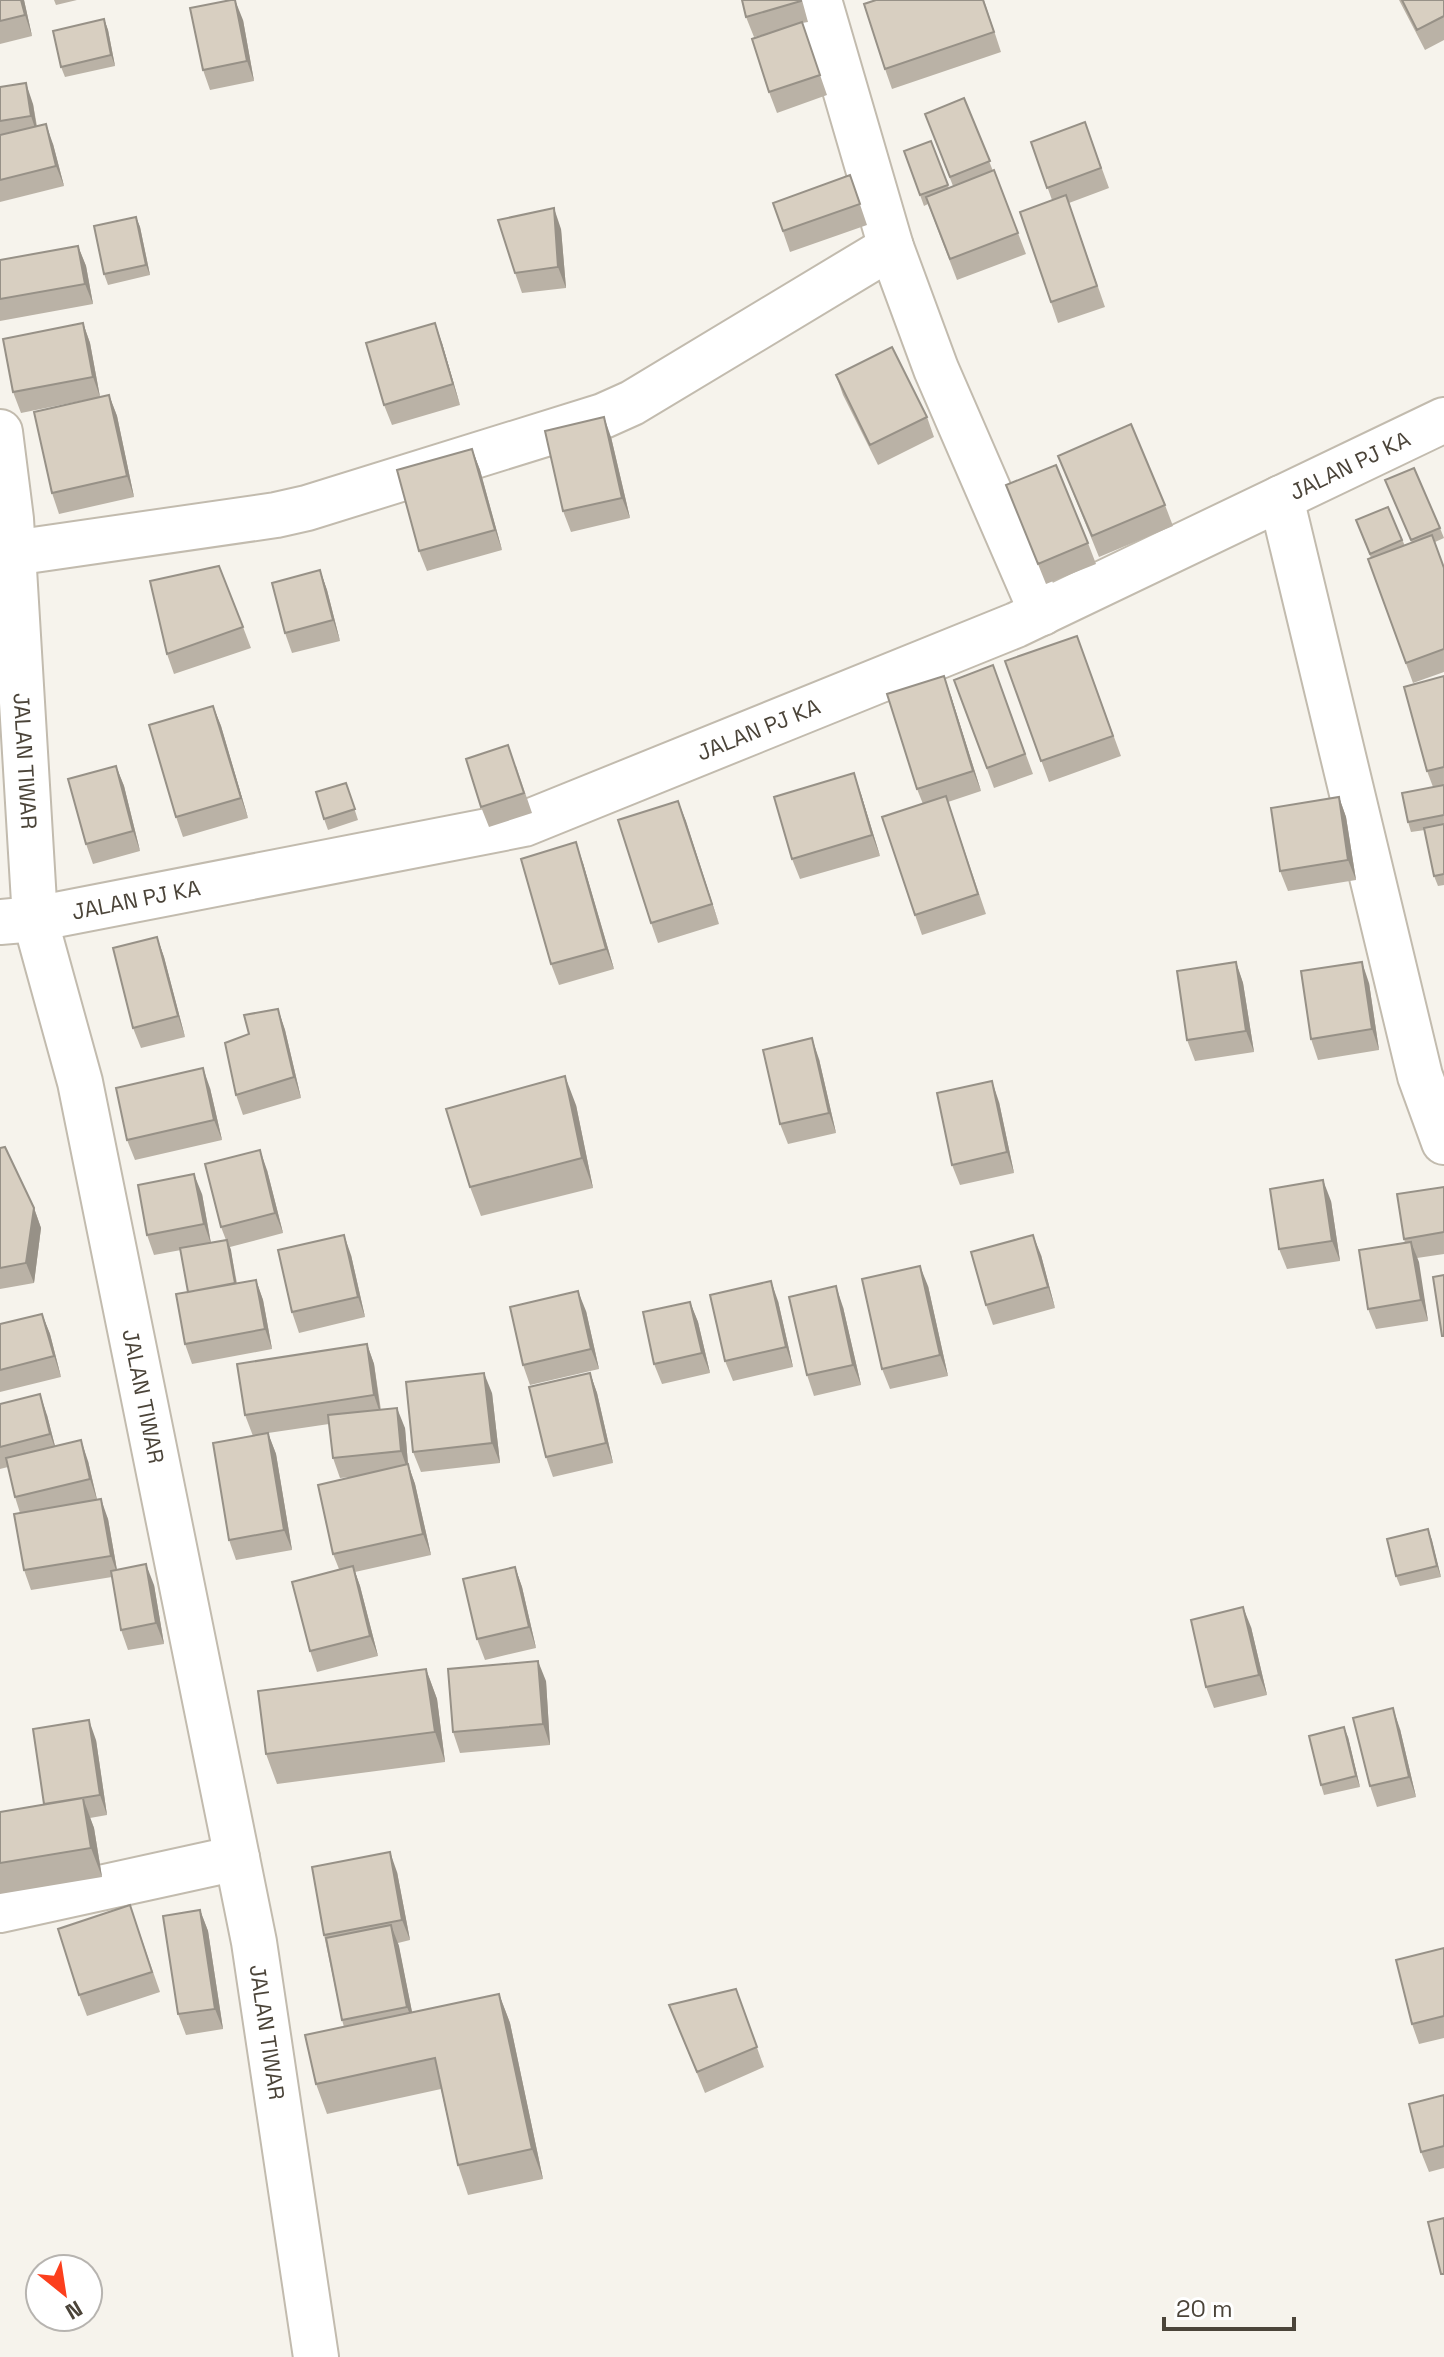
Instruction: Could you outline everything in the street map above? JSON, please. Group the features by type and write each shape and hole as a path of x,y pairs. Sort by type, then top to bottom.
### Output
{"street":[{"path":"819,0 891,247 936,369 1042,613"},
{"path":"13,553 291,511 603,416 632,403 891,247"},
{"name":"JALAN PJ KA","path":"17,921 524,824 1042,613 1444,420"},
{"name":"JALAN TIWAR","path":"0,432 13,553 17,921 80,1082 254,1942 316,2357"},
{"path":"1281,498 1420,1076 1444,1142"},
{"path":"0,1910 237,1858"}],"building":[{"path":"0,0 21,0 25,15 0,21"},
{"path":"235,0 247,61 203,70 190,8"},
{"path":"742,0 801,0 801,1 746,17"},
{"path":"876,0 983,0 994,32 885,69 864,4"},
{"path":"1402,0 1444,0 1444,16 1417,30"},
{"path":"104,19 111,55 61,67 53,31"},
{"path":"802,22 820,75 769,92 752,39"},
{"path":"26,83 31,116 0,121 0,87"},
{"path":"964,98 990,161 950,177 925,114"},
{"path":"1085,122 1101,168 1047,188 1031,142"},
{"path":"46,124 56,166 0,180 0,135"},
{"path":"931,141 948,185 920,195 904,151"},
{"path":"994,170 1018,233 950,259 926,197"},
{"path":"850,175 860,204 783,231 773,203"},
{"path":"1066,195 1097,286 1051,302 1020,212"},
{"path":"554,208 558,267 515,273 498,220"},
{"path":"136,217 146,265 104,274 94,226"},
{"path":"78,246 85,284 0,299 0,260"},
{"path":"83,323 93,377 13,392 3,339"},
{"path":"435,323 453,384 384,405 366,343"},
{"path":"892,347 927,417 870,445 836,375"},
{"path":"109,395 127,476 52,493 34,412"},
{"path":"604,417 622,498 563,511 545,431"},
{"path":"1131,424 1165,505 1092,536 1058,456"},
{"path":"472,449 495,530 419,551 397,470"},
{"path":"1056,465 1088,543 1038,564 1006,485"},
{"path":"1414,468 1440,528 1411,540 1385,480"},
{"path":"1388,507 1402,540 1370,554 1356,520"},
{"path":"1432,535 1444,568 1444,649 1406,663 1368,559"},
{"path":"219,566 243,627 167,654 150,581"},
{"path":"320,570 333,620 285,633 272,583"},
{"path":"1077,636 1113,736 1041,761 1005,661"},
{"path":"993,665 1025,754 987,768 954,680"},
{"path":"944,676 973,771 917,789 887,694"},
{"path":"1444,676 1444,767 1427,771 1404,687"},
{"path":"213,706 241,798 176,817 149,725"},
{"path":"508,745 524,793 481,807 466,759"},
{"path":"116,766 133,831 86,844 68,779"},
{"path":"854,773 872,835 792,859 774,797"},
{"path":"346,783 355,809 324,819 316,792"},
{"path":"1444,785 1444,815 1408,822 1402,793"},
{"path":"946,796 978,894 915,915 882,817"},
{"path":"1339,797 1348,860 1280,871 1271,808"},
{"path":"678,801 712,904 651,923 618,820"},
{"path":"1444,824 1444,874 1434,876 1424,828"},
{"path":"576,842 606,949 551,964 521,859"},
{"path":"157,937 178,1016 133,1028 113,948"},
{"path":"1236,962 1246,1031 1187,1040 1177,971"},
{"path":"1362,962 1372,1029 1311,1039 1301,971"},
{"path":"278,1009 294,1077 236,1095 225,1043 249,1034 244,1015"},
{"path":"812,1038 829,1113 780,1124 763,1050"},
{"path":"203,1068 214,1120 127,1140 116,1088"},
{"path":"565,1076 582,1158 470,1187 446,1109"},
{"path":"992,1081 1007,1152 952,1165 937,1093"},
{"path":"5,1147 34,1208 26,1263 0,1268 0,1148"},
{"path":"260,1150 275,1213 221,1227 205,1164"},
{"path":"194,1174 204,1224 147,1235 138,1185"},
{"path":"1323,1180 1332,1241 1279,1249 1270,1189"},
{"path":"1444,1187 1444,1232 1404,1239 1397,1194"},
{"path":"344,1235 358,1297 292,1312 278,1250"},
{"path":"1033,1235 1048,1287 986,1305 971,1252"},
{"path":"227,1240 235,1283 188,1292 180,1248"},
{"path":"1411,1242 1421,1300 1368,1309 1359,1250"},
{"path":"920,1266 940,1355 882,1369 862,1279"},
{"path":"1444,1275 1444,1336 1442,1336 1433,1277"},
{"path":"256,1280 265,1329 185,1344 176,1294"},
{"path":"771,1281 786,1347 725,1361 710,1295"},
{"path":"836,1286 853,1365 807,1375 789,1297"},
{"path":"578,1291 591,1349 523,1365 510,1307"},
{"path":"690,1302 702,1353 654,1364 643,1312"},
{"path":"42,1314 54,1356 0,1370 0,1324"},
{"path":"367,1344 374,1395 245,1415 237,1364"},
{"path":"484,1373 492,1443 413,1452 406,1382"},
{"path":"590,1373 606,1443 546,1457 529,1387"},
{"path":"40,1394 50,1434 0,1447 0,1404"},
{"path":"397,1408 401,1451 333,1458 328,1415"},
{"path":"268,1433 284,1530 229,1540 213,1443"},
{"path":"81,1440 90,1479 15,1497 6,1458"},
{"path":"408,1464 423,1534 333,1554 318,1485"},
{"path":"101,1499 111,1556 24,1570 14,1514"},
{"path":"1428,1529 1437,1566 1396,1576 1387,1539"},
{"path":"146,1564 156,1623 121,1630 111,1571"},
{"path":"353,1566 370,1636 310,1651 292,1582"},
{"path":"515,1567 529,1627 477,1639 463,1579"},
{"path":"1243,1607 1259,1675 1206,1687 1191,1620"},
{"path":"538,1661 543,1724 453,1732 448,1669"},
{"path":"426,1669 435,1732 266,1754 258,1691"},
{"path":"1393,1708 1409,1777 1370,1786 1353,1718"},
{"path":"89,1720 100,1795 44,1804 33,1729"},
{"path":"1344,1727 1356,1776 1321,1785 1309,1736"},
{"path":"83,1798 91,1848 0,1863 0,1812"},
{"path":"390,1852 402,1920 324,1935 312,1867"},
{"path":"130,1905 152,1972 79,1995 58,1929"},
{"path":"200,1910 215,2009 178,2014 163,1916"},
{"path":"391,1925 407,2007 342,2020 326,1938"},
{"path":"1444,1948 1444,2016 1412,2024 1396,1960"},
{"path":"736,1989 757,2047 697,2072 669,2005"},
{"path":"499,1994 532,2149 458,2165 435,2058 316,2084 305,2035"},
{"path":"1444,2095 1444,2146 1421,2152 1409,2104"},
{"path":"1444,2218 1444,2274 1441,2274 1428,2222"}]}
